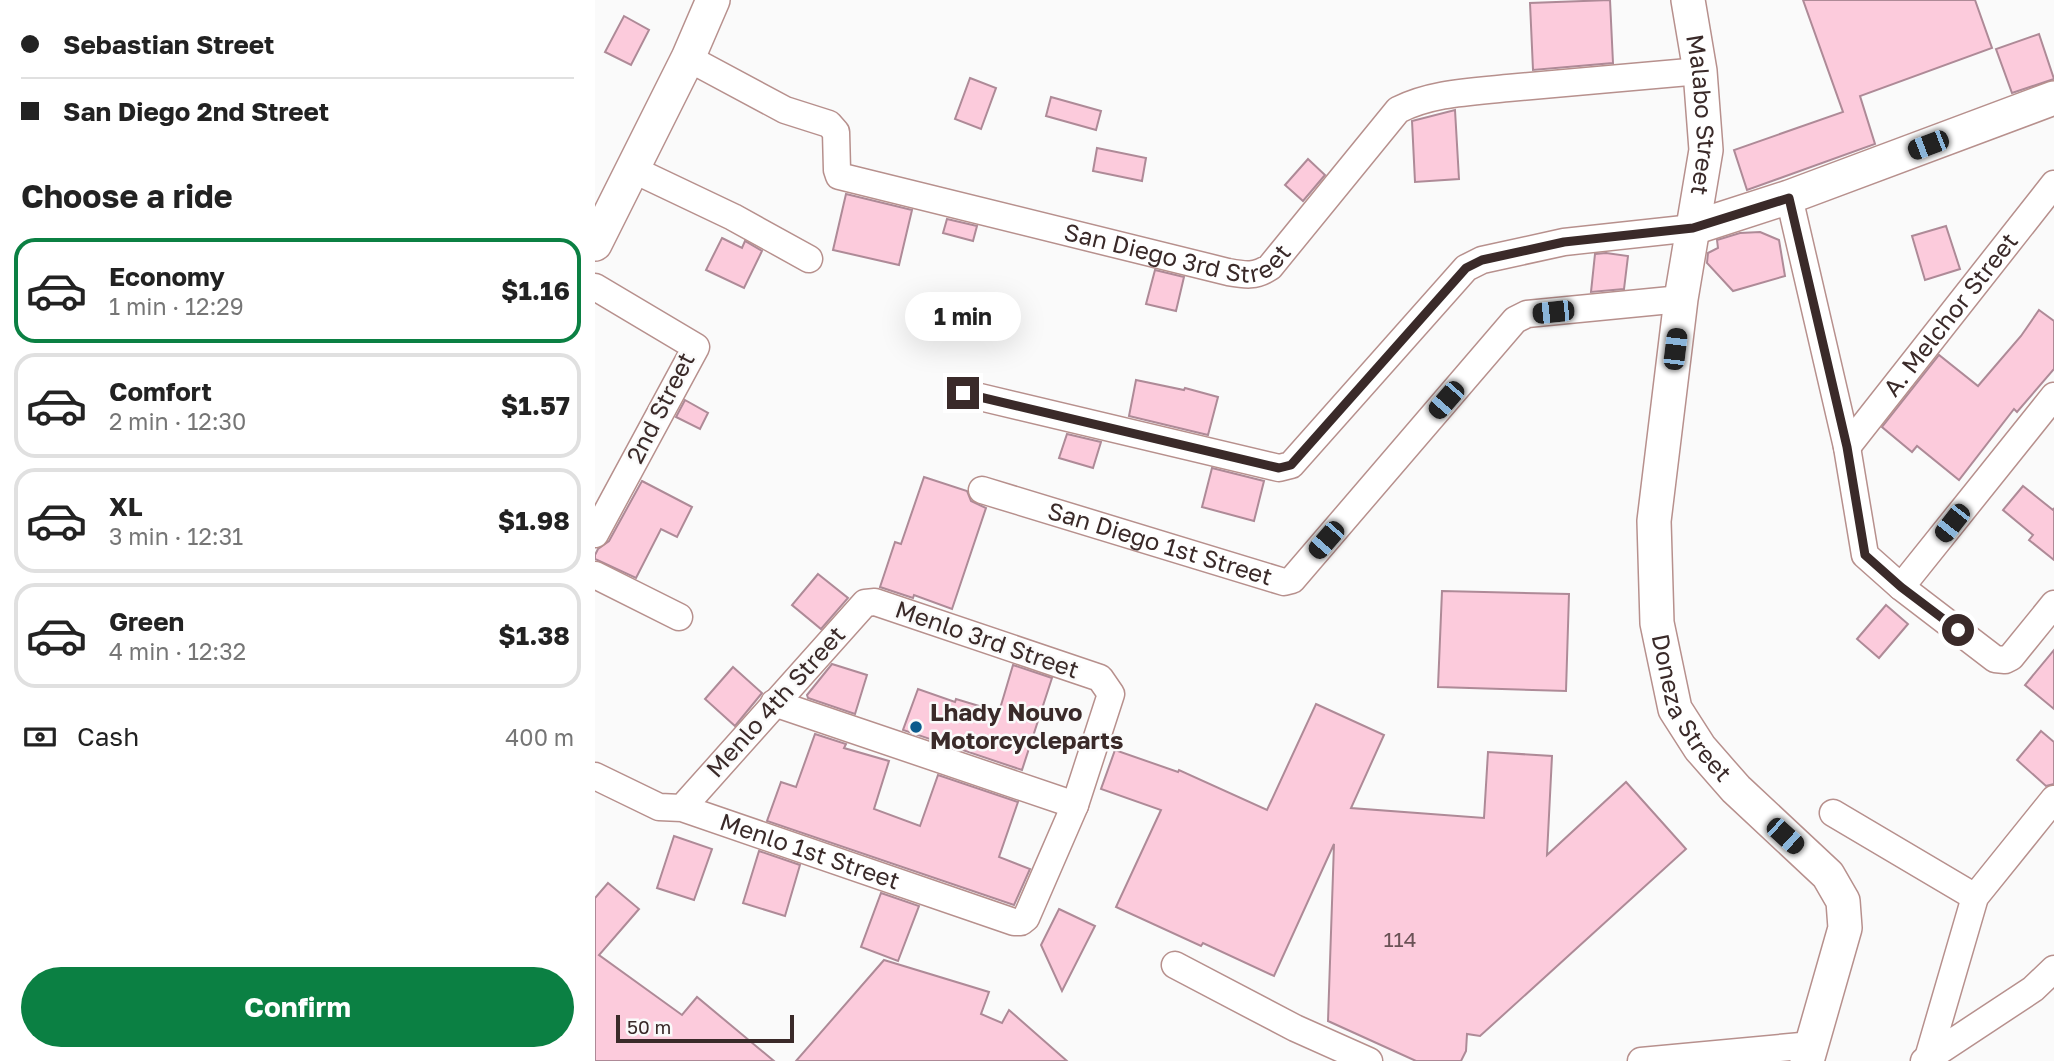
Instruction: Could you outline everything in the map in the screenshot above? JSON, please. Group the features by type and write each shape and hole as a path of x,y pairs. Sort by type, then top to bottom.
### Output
{"street":[{"path":"595,244 688,58 713,0"},
{"name":"Malabo Street","path":"1681,299 1706,150 1700,71 1688,0"},
{"name":"San Diego 3rd Street","path":"688,58 785,110 829,124 837,132 839,176 1252,276 1270,267 1398,110 1414,102 1435,96 1700,71"},
{"path":"963,393 1279,468 1291,465 1466,268 1482,260 1564,242 1693,228 1789,198 2054,99"},
{"path":"632,169 733,217 809,259"},
{"name":"A. Melchor Street","path":"1847,447 2054,184"},
{"path":"1789,198 1847,447 1865,555 1901,587 1995,659 2005,660 2011,657 2054,604"},
{"name":"2nd Street","path":"595,287 696,347 595,534"},
{"name":"San Diego 1st Street","path":"982,490 1284,582 1291,580 1515,320 1527,314 1681,299"},
{"name":"Doneza Street","path":"1681,299 1654,522 1657,624 1675,709 1680,719 1700,748 1737,789 1828,875 1843,901 1845,928 1810,1053"},
{"path":"1901,587 2054,396"},
{"path":"595,575 679,617"},
{"name":"Menlo 3rd Street","path":"875,602 1100,678 1111,694 1075,805"},
{"name":"Menlo 4th Street","path":"682,808 865,603 875,602"},
{"path":"774,703 1075,805"},
{"name":"Menlo 1st Street","path":"595,776 659,807 682,808 1014,922 1021,922 1026,918 1075,805"},
{"path":"1926,1060 1975,897 2054,799"},
{"path":"1833,813 1975,897"},
{"path":"1175,965 1295,1028 1369,1061"},
{"path":"1926,1060 2033,989 2054,969"},
{"path":"1641,1061 1810,1053"}],"building":[{"path":"1610,0 1613,63 1533,70 1530,3"},
{"path":"1803,0 1975,0 1992,48 1860,96 1875,144 1747,190 1734,150 1843,112"},
{"path":"624,16 649,30 631,65 605,52"},
{"path":"2039,34 2054,79 2012,93 1996,49"},
{"path":"970,78 996,88 981,129 955,119"},
{"path":"1051,97 1101,111 1096,130 1046,116"},
{"path":"1455,110 1459,179 1415,182 1412,121"},
{"path":"1097,148 1146,158 1142,181 1093,171"},
{"path":"1308,159 1325,175 1303,201 1285,185"},
{"path":"846,194 912,210 899,265 833,250"},
{"path":"947,219 977,226 973,241 943,233"},
{"path":"1946,226 1960,269 1925,280 1912,236"},
{"path":"1760,232 1779,240 1785,276 1733,291 1707,263 1708,253 1718,248 1717,240 1740,233"},
{"path":"722,238 742,248 745,241 762,251 744,288 706,270"},
{"path":"1595,254 1628,256 1624,289 1591,292"},
{"path":"1155,270 1184,277 1176,311 1146,304"},
{"path":"2039,310 2054,321 2054,369 2017,412 2014,409 1959,480 1917,446 1912,452 1882,427 1939,355 1978,386 2021,336"},
{"path":"1136,380 1184,390 1185,388 1218,397 1208,435 1129,416"},
{"path":"685,400 708,413 700,429 676,417"},
{"path":"1067,434 1101,442 1093,468 1059,458"},
{"path":"1212,468 1264,481 1254,521 1202,507"},
{"path":"924,477 967,491 971,501 986,508 952,609 914,595 913,598 880,587 895,542 901,544"},
{"path":"642,481 692,507 677,537 661,529 636,578 595,559 595,555 598,549 609,541"},
{"path":"2023,486 2053,510 2054,508 2054,560 2029,540 2033,535 2003,510"},
{"path":"818,574 848,598 821,629 792,605"},
{"path":"1442,591 1569,594 1566,691 1438,687"},
{"path":"1886,605 1908,624 1879,658 1857,639"},
{"path":"2054,650 2054,709 2025,685"},
{"path":"832,664 867,675 855,714 808,698 807,695"},
{"path":"1013,665 1052,678 1022,770 903,730 918,689 955,702 956,699 999,712"},
{"path":"733,667 762,693 735,726 705,699"},
{"path":"1316,704 1384,735 1351,808 1484,818 1488,752 1552,756 1547,855 1626,782 1686,849 1480,1036 1467,1034 1466,1051 1461,1061 1416,1061 1328,1021 1334,844 1274,976 1116,907 1161,810 1101,789 1115,750 1178,772 1179,770 1267,810"},
{"path":"2041,731 2054,742 2054,784 2046,786 2017,760"},
{"path":"815,734 846,744 844,748 889,761 874,809 920,826 938,775 1018,802 999,857 1030,869 1014,905 767,821 781,782 796,787"},
{"path":"674,836 712,849 694,900 657,888"},
{"path":"759,851 800,865 785,916 743,903"},
{"path":"608,883 639,909 599,955 682,1015 697,997 774,1061 595,1061 595,898"},
{"path":"881,893 919,906 898,961 861,947"},
{"path":"1059,909 1095,926 1062,991 1041,945"},
{"path":"884,960 989,992 981,1014 1002,1023 1009,1010 1067,1061 796,1061"}],"place":[{"name":"Lhady Nouvo Motorcycleparts","path":"916,727"}],"route":[{"path":"963,393 1279,468 1291,465 1466,268 1482,260 1564,242 1693,228 1789,198 1847,447 1865,555 1901,587 1958,630"}]}
